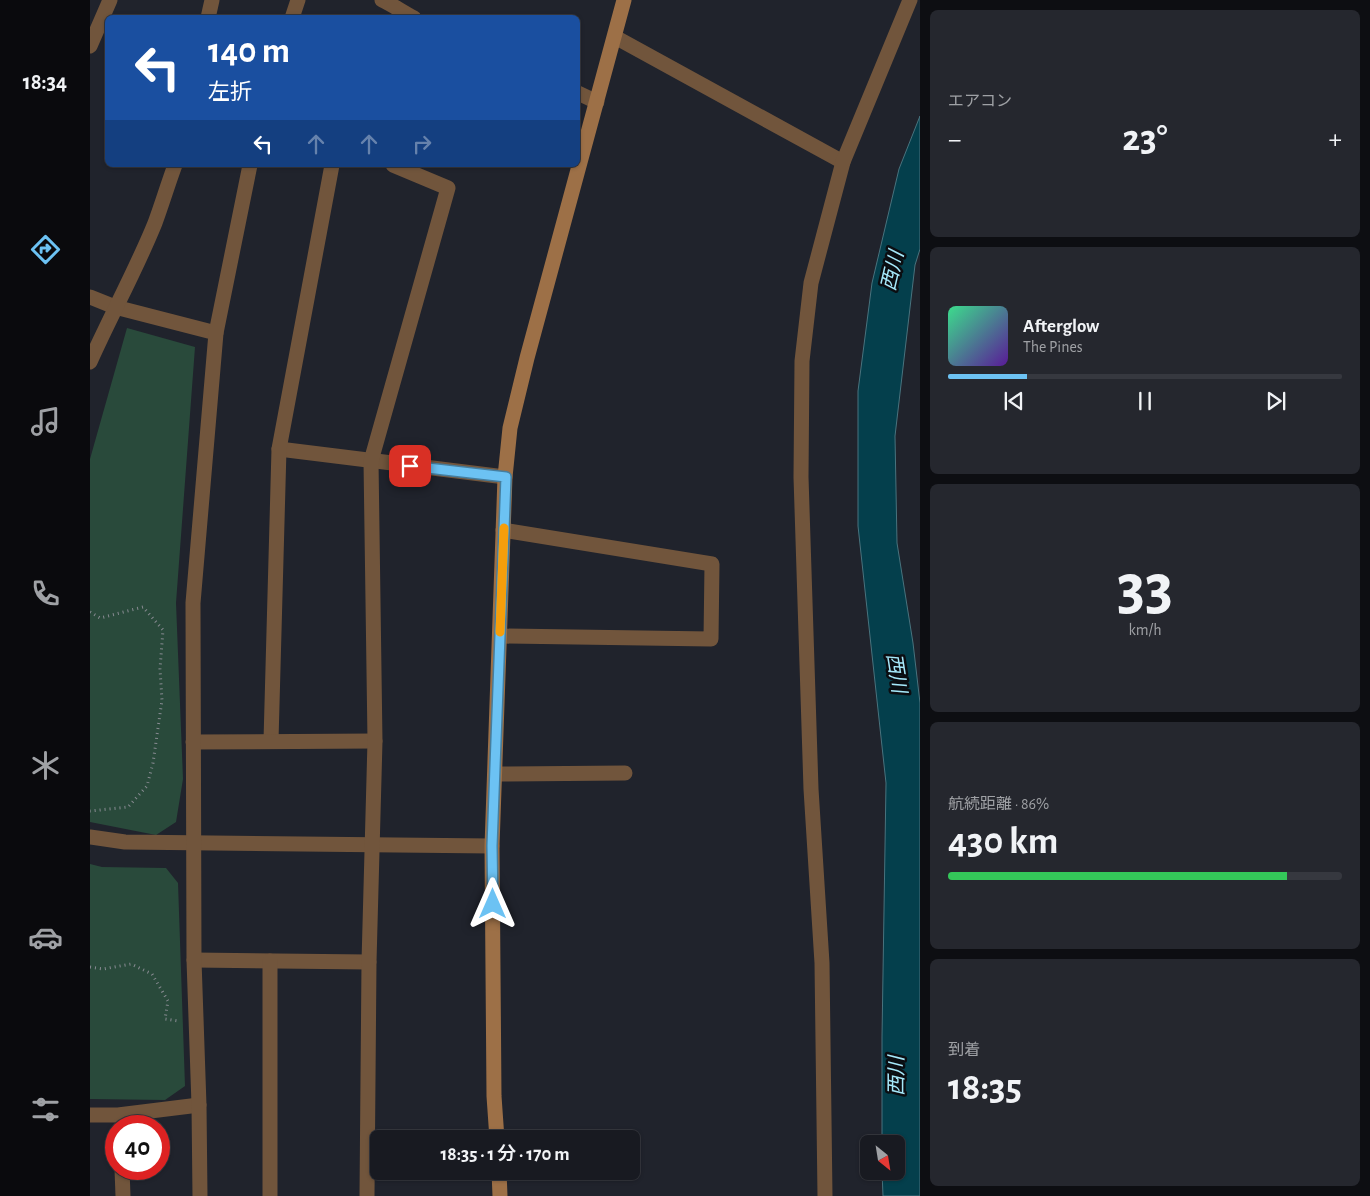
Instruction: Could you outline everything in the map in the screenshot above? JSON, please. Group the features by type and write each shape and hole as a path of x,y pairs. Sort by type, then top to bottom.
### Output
{"street":[{"path":"90,46 110,0"},
{"path":"209,15 212,0"},
{"path":"293,15 298,0"},
{"path":"382,0 396,6 407,15"},
{"path":"580,164 624,0"},
{"path":"825,1196 822,963 811,789 801,477 802,361 811,283 843,162 910,0"},
{"path":"615,37 843,162"},
{"path":"580,94 597,102"},
{"path":"90,362 154,223 173,167"},
{"path":"200,1196 194,960 193,603 216,333 250,167"},
{"path":"271,741 278,449 332,167"},
{"path":"368,1196 369,962 375,741 371,461 448,188 398,167"},
{"path":"496,1130 494,1096 492,846 506,477 510,428 527,358 579,167"},
{"path":"90,297 115,306 216,333"},
{"path":"278,449 506,477"},
{"path":"500,636 711,640 712,564 504,530"},
{"path":"193,742 375,741"},
{"path":"495,774 625,772"},
{"path":"90,837 125,842 492,846"},
{"path":"194,960 369,962"},
{"path":"270,961 270,1196"},
{"path":"149,1115 199,1105"},
{"path":"90,1115 105,1118"},
{"path":"122,1180 123,1196"},
{"path":"499,1180 500,1196"}],"path":[{"path":"90,612 100,618 143,607 164,630 160,669 162,700 153,763 147,786 128,807 90,811"},
{"path":"90,967 103,969 131,964 152,974 168,1001 165,1019 196,1024"}],"green space":[{"path":"127,328 195,347 176,603 183,779 176,822 156,835 90,822 90,459"},
{"path":"90,864 102,867 166,868 178,883 185,1086 165,1100 90,1099"}],"water":[{"name":"西川","path":"920,116 920,249 915,265 895,436 897,543 913,643 920,703 920,1196 883,1196 882,1180 905,1180 905,1135 882,1135 886,783 858,526 858,391 872,283 899,169"}],"slow traffic":[{"path":"500,632 504,528"}],"route":[{"path":"410,466 506,477 492,846 493,904"}]}
